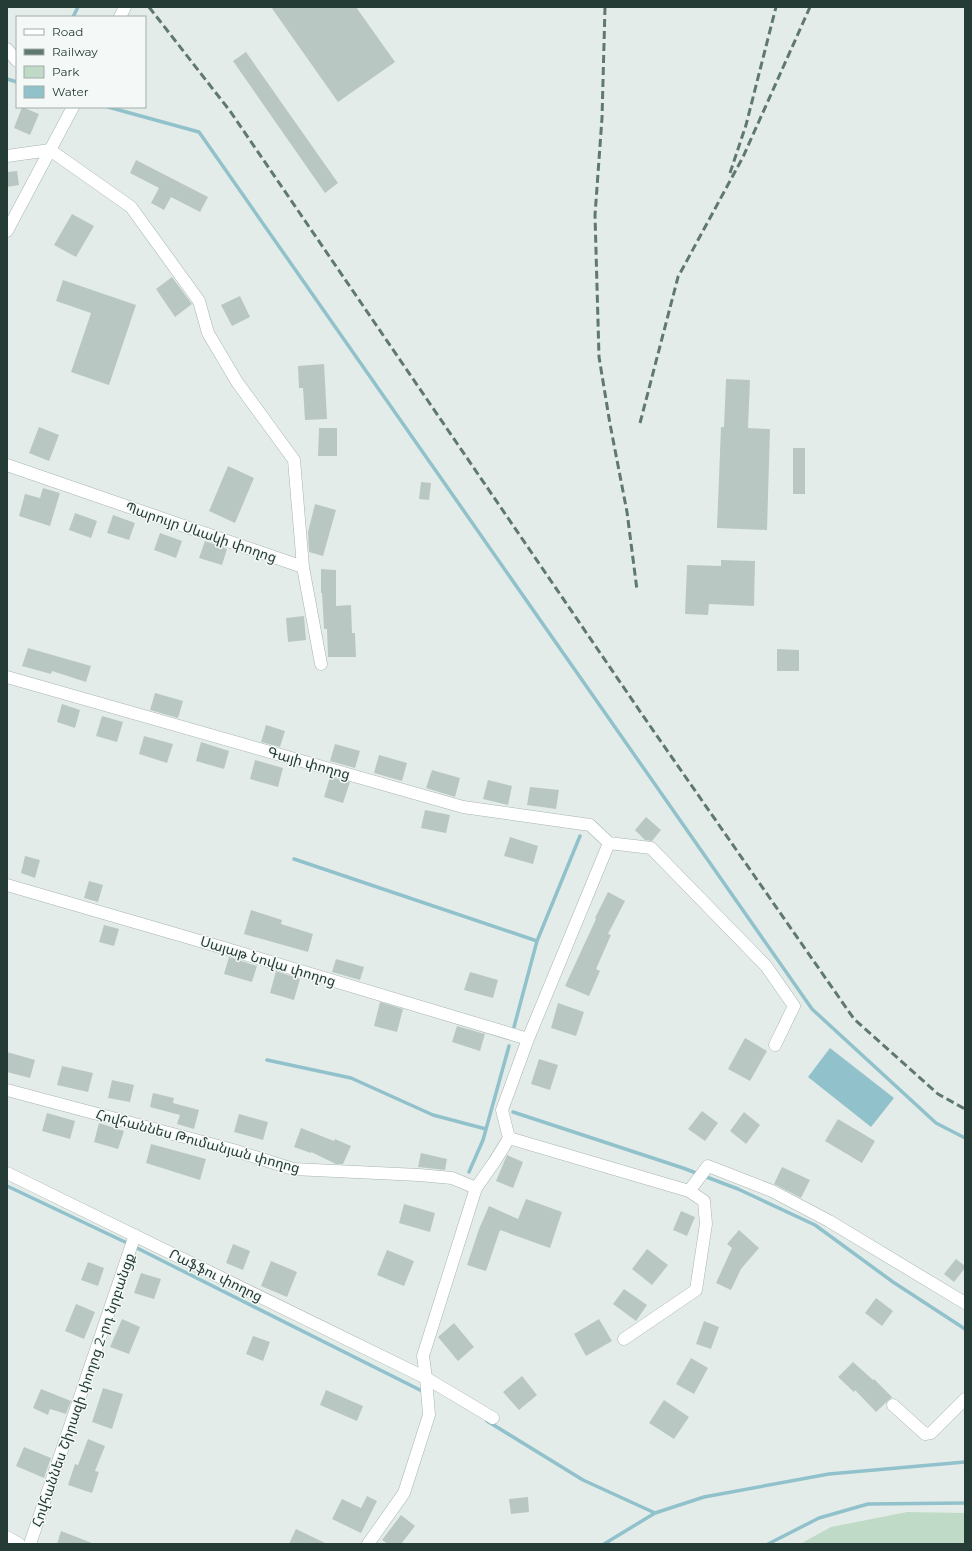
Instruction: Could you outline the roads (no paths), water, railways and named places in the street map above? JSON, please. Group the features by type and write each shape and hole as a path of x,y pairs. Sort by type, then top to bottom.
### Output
{"street":[{"path":"120,16 125,7"},
{"path":"7,49 16,60"},
{"path":"7,231 73,108"},
{"path":"7,156 50,150 132,207 199,301 208,333 215,346 237,382 294,460 303,567 321,664"},
{"name":"Պարույր Սևակի փողոց","path":"7,465 303,567"},
{"name":"Գայի փողոց","path":"7,677 463,807 590,825 609,843"},
{"path":"368,1544 404,1493 429,1415 423,1356 476,1188 509,1138 502,1110 528,1039 609,843 651,848 766,966 794,1006 775,1045"},
{"name":"Սայաթ Նովա փողոց","path":"7,886 224,948 528,1039"},
{"name":"Հովհաննես Թումանյան փողոց","path":"7,1090 225,1148 293,1169 425,1175 452,1178 476,1188"},
{"path":"509,1138 689,1191 704,1202 706,1224 696,1290 624,1339"},
{"path":"689,1191 708,1166 772,1191 829,1221 965,1304"},
{"name":"Րաֆֆու փողոց","path":"7,1173 133,1242 426,1378 493,1418"},
{"name":"Հովհաննես Շիրազի փողոց 2-րդ նրբանցք","path":"30,1544 133,1242"},
{"path":"893,1405 925,1434 931,1433 965,1399"},
{"path":"7,1538 19,1544"}],"water":[{"path":"830,1048 894,1098 871,1127 808,1077"}],"waterway":[{"path":"74,16 78,7"},
{"path":"7,79 16,82"},
{"path":"112,108 199,132 812,1009 936,1123 965,1138"},
{"path":"514,1027 537,941 580,836"},
{"path":"294,859 537,941"},
{"path":"469,1172 483,1140 509,1046"},
{"path":"267,1060 351,1078 433,1115 486,1129"},
{"path":"513,1112 683,1168 738,1189 815,1225 893,1282 965,1329"},
{"path":"7,1186 125,1242 422,1391"},
{"path":"487,1421 583,1480 655,1513"},
{"path":"604,1544 655,1513 704,1497 829,1474 965,1462"},
{"path":"768,1544 819,1518 868,1504 965,1503"}],"railway":[{"path":"149,7 230,111 648,723 854,1019 938,1094 965,1109"},
{"path":"605,7 602,118 595,215 599,357 627,512 637,590"},
{"path":"730,173 746,125 776,7"},
{"path":"640,423 678,277 743,157 810,7"}]}
